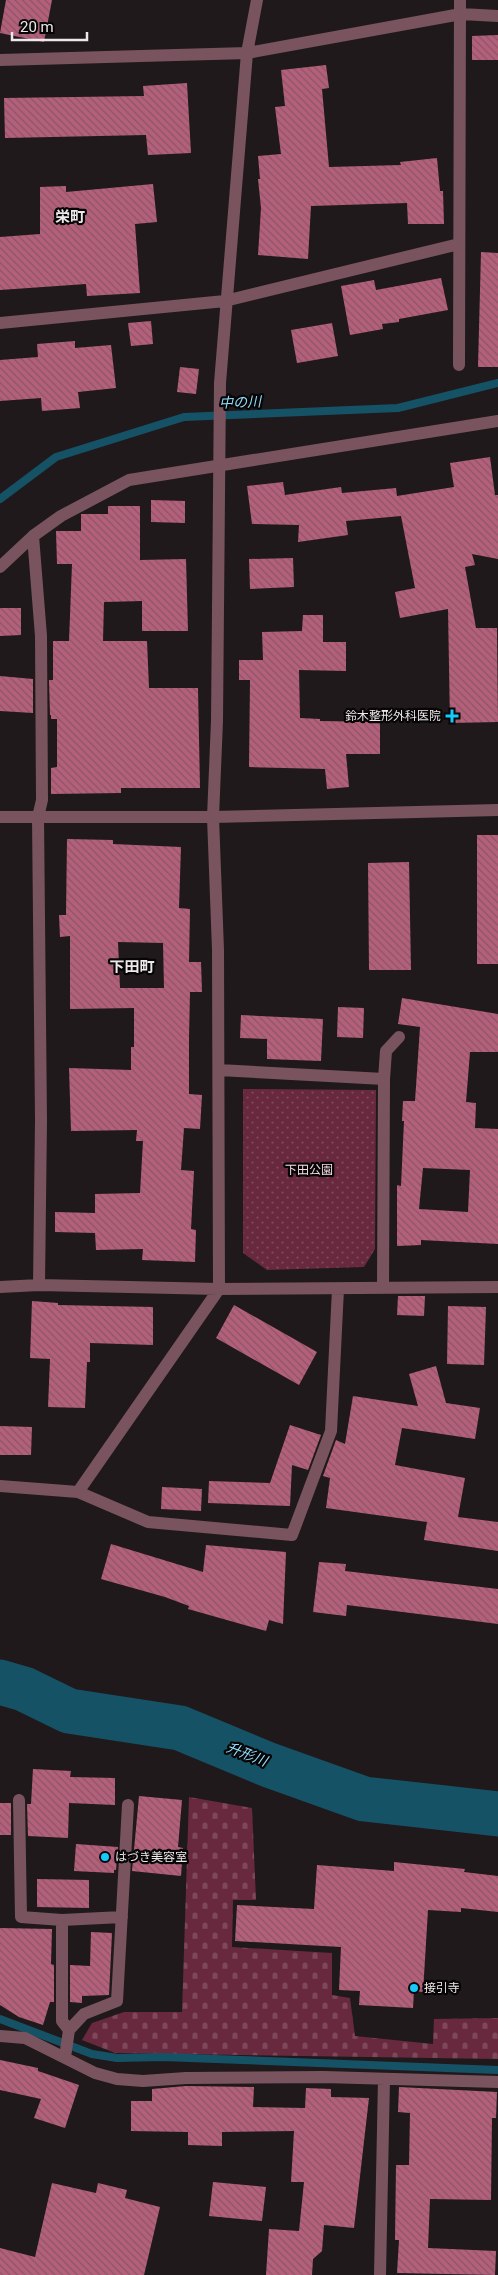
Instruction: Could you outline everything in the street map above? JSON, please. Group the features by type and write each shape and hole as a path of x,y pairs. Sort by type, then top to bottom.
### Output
{"street":[{"path":"78,1492 219,1289 218,950 212,817 217,721 221,466 219,448 220,383 225,301 247,53 257,0"},
{"path":"460,0 460,365"},
{"path":"0,60 247,53 461,14 498,16"},
{"path":"0,323 225,301 459,244"},
{"path":"0,567 34,536 61,516 129,480 498,421"},
{"path":"34,536 41,636 42,800 38,817 41,1110 40,1285"},
{"path":"0,817 212,817 498,810"},
{"path":"383,1288 384,1079 386,1051 399,1037"},
{"path":"219,1070 384,1079"},
{"path":"0,1286 40,1285 219,1289 498,1287"},
{"path":"0,1486 78,1492 148,1522 292,1535 332,1431 338,1288"},
{"path":"19,1800 21,1916 62,1920 122,1917"},
{"path":"65,2057 69,2030 84,2014 117,2001 128,1805"},
{"path":"62,1920 62,2021 69,2030"},
{"path":"0,2036 25,2038 95,2073 117,2079 143,2081 186,2078 384,2079 498,2082"},
{"path":"380,2275 384,2079"}],"green space":[{"name":"下田公園","path":"243,1089 376,1090 375,1249 364,1267 267,1270 243,1253"},
{"path":"189,1797 252,1808 256,1900 233,1900 232,1947 332,1953 332,1995 350,1998 355,2036 433,2044 434,2019 498,2018 498,2059 115,2053 82,2040 92,2023 124,2012 182,2012"}],"building":[{"path":"6,0 52,0 44,42 0,33"},
{"path":"498,35 498,60 472,60 472,36"},
{"path":"326,65 329,88 322,89 329,167 401,165 400,162 437,158 440,191 443,191 444,224 408,224 407,203 311,206 308,259 258,255 261,208 258,156 281,154 275,107 285,106 281,70"},
{"path":"187,83 191,153 148,155 146,135 5,138 4,98 144,96 143,86"},
{"path":"153,184 157,222 135,224 140,293 87,296 86,284 0,290 0,237 40,234 40,187 66,186 66,192"},
{"path":"481,252 498,253 498,367 478,367"},
{"path":"441,278 448,310 399,319 399,322 382,324 383,329 350,335 341,286 374,280 376,290"},
{"path":"151,321 153,344 131,346 128,323"},
{"path":"332,323 338,356 297,363 291,330"},
{"path":"75,341 75,348 111,345 116,388 78,392 80,408 42,411 41,398 0,401 0,360 38,357 37,344"},
{"path":"180,367 199,369 196,394 177,392"},
{"path":"490,457 495,495 498,495 498,559 472,554 475,565 465,567 476,628 497,628 498,722 450,723 448,609 400,618 395,592 415,588 401,516 346,521 348,535 298,542 299,525 252,524 247,486 283,482 285,495 341,487 342,493 396,488 397,496 454,487 450,463"},
{"path":"151,500 185,501 185,523 151,522"},
{"path":"108,506 140,506 140,560 186,559 188,631 142,631 142,601 104,602 103,641 147,641 149,688 198,688 200,788 121,788 121,793 51,794 51,768 57,767 57,719 51,719 50,715 49,680 53,680 53,641 69,641 72,564 57,564 56,531 81,531 81,514 108,514"},
{"path":"293,558 294,587 250,589 249,559"},
{"path":"0,608 21,608 21,635 0,636"},
{"path":"303,615 323,615 323,642 346,642 346,671 299,670 300,718 320,719 320,721 380,722 380,754 346,754 349,787 327,789 325,769 249,767 250,680 239,680 239,660 263,660 262,632 302,631"},
{"path":"0,676 33,679 33,713 0,711"},
{"path":"477,835 498,835 498,964 477,964"},
{"path":"67,839 113,840 113,844 181,847 179,908 190,909 189,962 201,962 202,992 190,992 189,1038 189,1094 202,1095 200,1129 184,1128 181,1170 194,1171 191,1229 196,1230 195,1262 142,1260 143,1249 96,1250 95,1233 55,1232 55,1212 95,1213 95,1194 140,1193 143,1141 136,1141 137,1130 71,1131 69,1068 131,1070 131,1047 134,1047 134,1008 70,1009 70,936 60,937 59,915 66,915","holes":["118,942 163,943 164,988 120,988"]},
{"path":"409,862 411,970 369,970 368,863"},
{"path":"402,998 498,1014 498,1052 470,1052 466,1102 476,1103 475,1128 498,1129 498,1244 421,1240 421,1245 397,1246 397,1185 401,1186 403,1101 415,1101 420,1027 398,1024","holes":["423,1168 470,1170 468,1212 419,1209"]},
{"path":"338,1007 364,1008 363,1038 337,1037"},
{"path":"241,1015 323,1019 321,1061 267,1059 267,1039 240,1038"},
{"path":"398,1296 425,1296 424,1316 397,1315"},
{"path":"32,1301 58,1303 58,1305 153,1307 153,1345 90,1343 90,1362 87,1362 85,1408 48,1407 50,1359 30,1358"},
{"path":"234,1305 317,1352 299,1385 216,1338"},
{"path":"448,1306 486,1307 484,1365 447,1364"},
{"path":"436,1366 446,1403 480,1408 475,1439 402,1428 395,1465 465,1478 458,1517 498,1522 498,1551 424,1540 427,1522 326,1508 330,1478 323,1476 336,1440 345,1444 353,1396 418,1406 409,1374"},
{"path":"290,1425 321,1435 308,1470 292,1465 290,1506 208,1503 209,1481 270,1483"},
{"path":"0,1426 32,1427 31,1455 0,1455"},
{"path":"162,1487 202,1489 201,1511 161,1509"},
{"path":"111,1544 203,1572 206,1545 286,1552 283,1624 269,1620 266,1631 188,1609 189,1606 165,1597 101,1579"},
{"path":"319,1562 346,1564 345,1571 498,1589 498,1624 347,1605 346,1616 313,1612"},
{"path":"33,1769 71,1771 70,1777 115,1778 115,1805 69,1803 68,1838 28,1836 27,1804 31,1804"},
{"path":"139,1796 182,1800 178,1847 183,1848 181,1876 132,1871"},
{"path":"0,1803 11,1803 11,1835 0,1835"},
{"path":"76,1844 118,1847 116,1870 114,1870 114,1873 74,1871"},
{"path":"394,1862 465,1869 464,1872 498,1876 498,1912 461,1908 461,1912 428,1910 423,1992 414,1991 413,2008 359,2005 360,1991 339,1990 341,1947 235,1941 237,1905 314,1909 317,1865 394,1871"},
{"path":"37,1879 89,1880 89,1908 37,1907"},
{"path":"0,1928 52,1929 51,1964 54,1965 54,2002 50,2002 43,2025 19,2017 0,2005"},
{"path":"91,1932 112,1933 109,1995 82,1996 82,2003 70,2002 70,1965 90,1966"},
{"path":"0,2060 38,2068 38,2071 79,2085 65,2128 34,2118 41,2099 0,2090"},
{"path":"186,2086 254,2087 253,2107 305,2108 306,2088 331,2089 331,2097 369,2098 354,2228 324,2225 322,2251 313,2259 312,2275 266,2275 269,2229 299,2231 304,2182 291,2182 294,2131 222,2132 222,2146 188,2145 188,2132 131,2131 131,2101 152,2101 152,2089"},
{"path":"399,2087 497,2092 496,2118 492,2118 491,2200 430,2199 428,2248 496,2251 495,2275 397,2273 399,2240 395,2240 396,2165 409,2165 410,2113 398,2112"},
{"path":"213,2182 266,2187 262,2221 209,2216"},
{"path":"52,2183 96,2193 98,2183 127,2190 125,2198 160,2207 144,2275 0,2275 0,2248 35,2257"}],"waterway":[{"name":"中の川","path":"0,499 56,457 184,417 398,408 498,383"},
{"name":"升形川","path":"0,1682 24,1689 69,1711 180,1728 269,1765 364,1799 498,1814"},
{"path":"0,2019 92,2054 117,2058 163,2057 498,2070"}],"place":[{"name":"鈴木整形外科医院","path":"452,716"},
{"name":"はづき美容室","path":"105,1857"},
{"name":"接引寺","path":"414,1988"}],"district":[{"name":"栄町","path":"70,217"},
{"name":"下田町","path":"132,967"}]}
